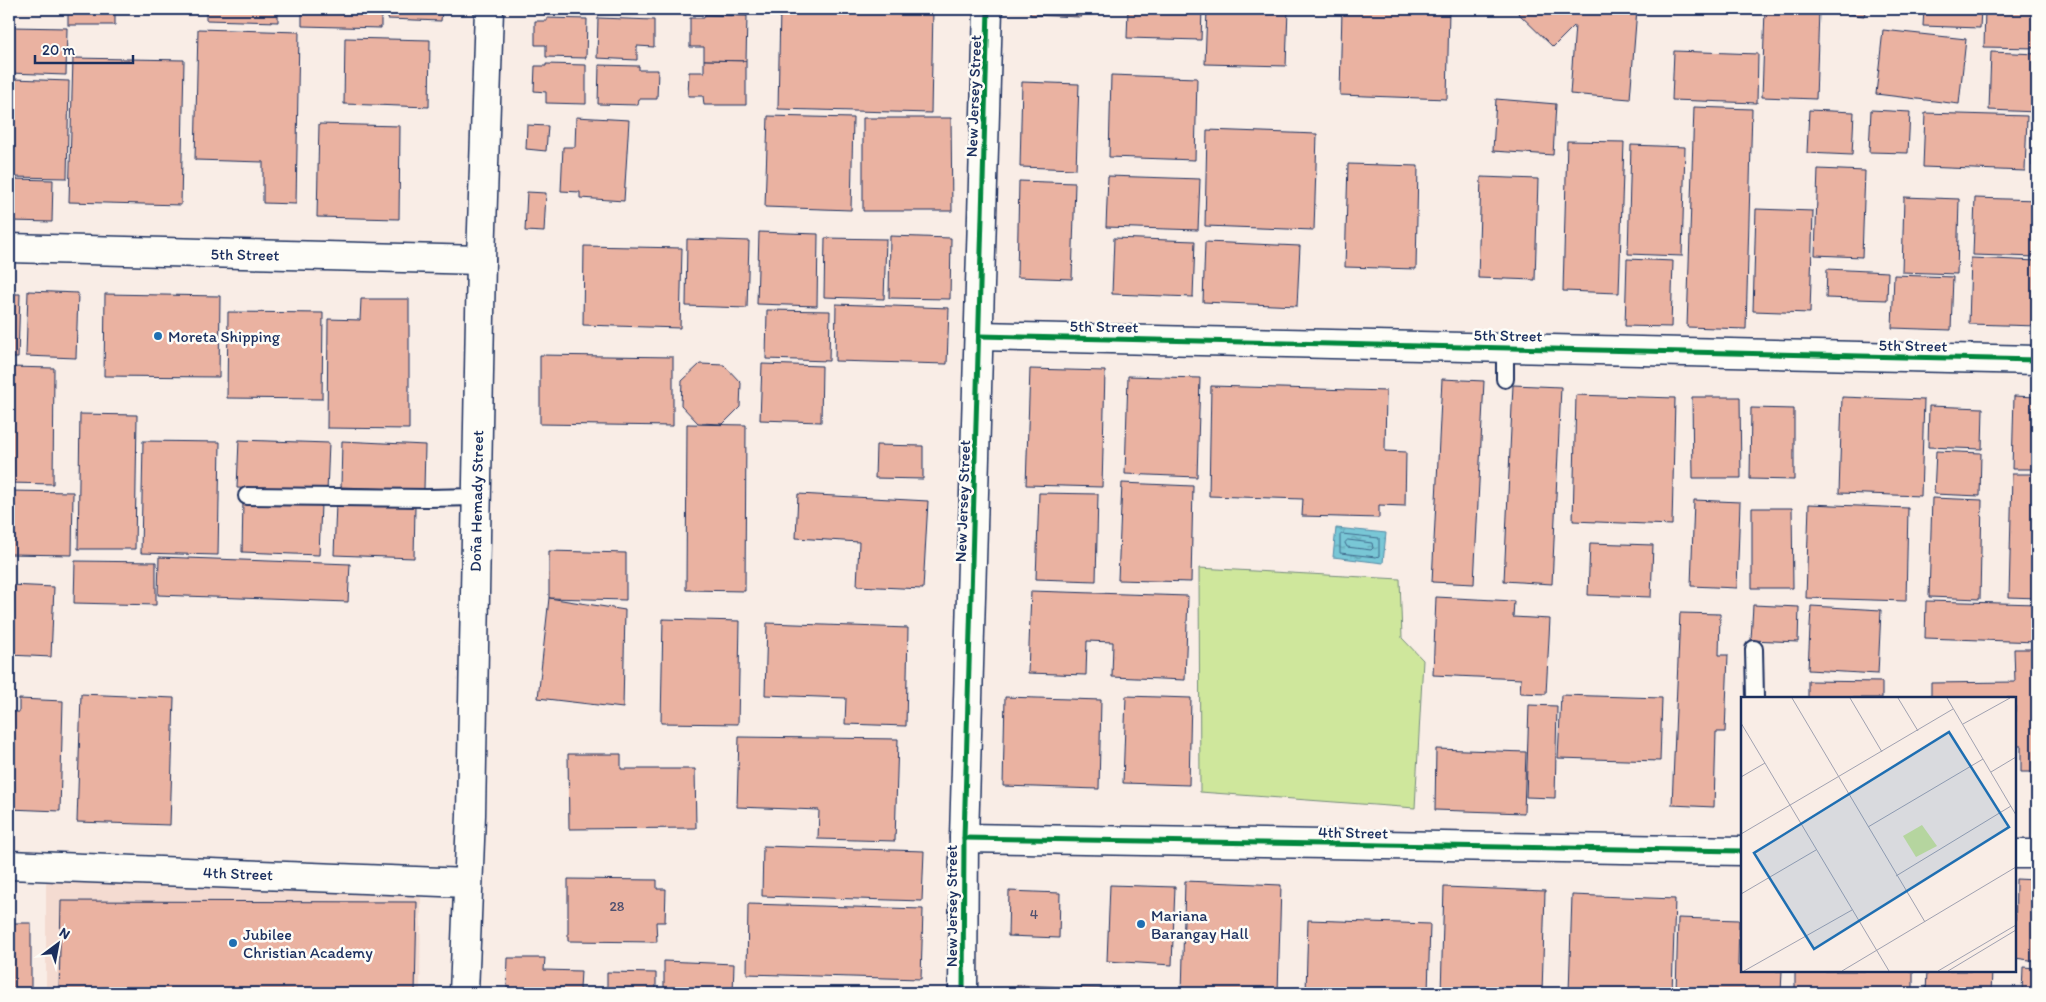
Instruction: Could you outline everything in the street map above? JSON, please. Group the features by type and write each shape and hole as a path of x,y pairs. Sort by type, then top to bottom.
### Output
{"street":[{"name":"Doña Hemady Street","path":"464,993 471,815 481,260 489,9"},
{"name":"New Jersey Street","path":"963,993 964,838 988,9"},
{"name":"5th Street","path":"9,248 481,260"},
{"name":"5th Street","path":"979,336 2037,360"},
{"name":"4th Street","path":"964,838 1741,851"},
{"path":"2016,854 2037,854"},
{"name":"4th Street","path":"9,864 467,884"}],"lane":[{"path":"1505,348 1505,379"},
{"path":"247,496 476,497"},
{"path":"1754,649 1755,697"}],"shaded area":[{"name":"Jubilee Christian Academy","path":"46,876 421,893 420,993 46,993"}],"green space":[{"path":"1199,568 1400,579 1402,638 1423,660 1415,808 1200,792"}],"water":[{"path":"1336,528 1386,533 1383,563 1333,557"}],"building":[{"path":"68,9 115,9 115,25 68,25"},
{"path":"206,9 278,9 278,22 206,20"},
{"path":"302,9 381,9 381,28 302,26"},
{"path":"388,9 442,9 441,21 388,19"},
{"path":"547,9 587,9 587,14 547,13"},
{"path":"596,9 636,9 636,14 596,13"},
{"path":"705,9 747,9 747,16 705,15"},
{"path":"780,9 933,9 931,113 778,109"},
{"path":"1030,9 1081,9 1081,17 1030,15"},
{"path":"1128,9 1202,9 1201,40 1127,38"},
{"path":"1207,9 1288,9 1286,66 1205,64"},
{"path":"1342,9 1449,9 1447,99 1340,95"},
{"path":"1514,9 1637,9 1630,99 1570,94 1575,25 1553,47"},
{"path":"1765,9 1819,10 1816,99 1762,97"},
{"path":"1831,9 1866,9 1864,16 1831,12"},
{"path":"1924,9 1981,9 1980,28 1923,26"},
{"path":"1985,9 2037,9 2037,48 1984,47"},
{"path":"705,15 747,16 746,61 704,60 704,47 690,47 690,18 704,18"},
{"path":"547,18 587,19 586,58 546,57 546,45 535,45 535,21 547,21"},
{"path":"598,18 654,20 654,47 637,46 637,60 597,58"},
{"path":"11,27 67,28 66,75 9,73"},
{"path":"198,29 299,32 296,204 263,203 263,162 195,160"},
{"path":"1883,30 1966,39 1959,104 1876,94"},
{"path":"345,38 430,40 429,107 344,104"},
{"path":"1674,51 1758,54 1757,103 1672,100"},
{"path":"1991,52 2037,54 2037,112 1989,110"},
{"path":"73,58 184,60 181,205 69,202"},
{"path":"704,60 746,61 746,105 704,105 703,96 688,96 689,72 704,72"},
{"path":"546,64 586,65 586,104 546,103 546,92 534,91 535,66 546,66"},
{"path":"599,65 639,66 639,70 658,70 657,99 639,99 638,105 598,104"},
{"path":"1111,75 1197,78 1195,160 1109,157"},
{"path":"13,79 69,81 67,178 11,177"},
{"path":"1022,82 1079,84 1076,169 1020,167"},
{"path":"1496,99 1556,104 1553,155 1493,151"},
{"path":"1694,107 1752,109 1746,329 1687,327"},
{"path":"1809,110 1854,112 1852,155 1807,153"},
{"path":"1871,110 1910,112 1908,153 1869,152"},
{"path":"1925,113 2027,116 2025,171 1923,167"},
{"path":"2033,113 2037,114 2037,166 2032,166"},
{"path":"768,116 853,118 851,210 765,207"},
{"path":"576,117 629,120 624,201 580,198 580,192 561,191 563,147 575,147"},
{"path":"863,118 951,118 952,211 863,211"},
{"path":"319,124 400,126 399,219 317,217"},
{"path":"527,125 548,126 546,151 526,149"},
{"path":"1207,130 1317,134 1314,230 1205,226"},
{"path":"1567,141 1624,142 1619,293 1563,291"},
{"path":"1631,145 1685,147 1682,256 1628,254"},
{"path":"1348,164 1418,166 1416,269 1345,267"},
{"path":"1818,169 1865,171 1862,257 1815,255"},
{"path":"1108,176 1200,179 1198,230 1106,227"},
{"path":"1481,177 1538,179 1535,280 1478,278"},
{"path":"12,179 53,180 52,222 11,221"},
{"path":"1019,181 1075,183 1072,279 1017,277"},
{"path":"527,192 546,193 544,232 525,231"},
{"path":"1904,197 1959,199 1957,274 1902,272"},
{"path":"1975,198 2037,200 2037,257 1973,255"},
{"path":"1756,209 1813,211 1810,313 1753,311"},
{"path":"759,232 818,234 817,306 757,304"},
{"path":"890,236 951,238 950,299 889,298"},
{"path":"825,238 886,239 884,299 824,297"},
{"path":"1114,238 1195,241 1193,297 1112,294"},
{"path":"687,239 749,241 747,308 686,306"},
{"path":"1205,242 1300,246 1297,306 1203,302"},
{"path":"584,246 682,248 680,328 583,325"},
{"path":"1971,258 2037,261 2037,326 1969,324"},
{"path":"1627,259 1673,261 1671,327 1625,326"},
{"path":"1827,269 1888,272 1887,300 1826,298"},
{"path":"1894,275 1953,277 1951,330 1892,328"},
{"path":"28,291 78,293 76,358 26,356"},
{"path":"9,294 20,294 18,358 9,358"},
{"path":"105,294 220,296 219,377 104,376"},
{"path":"361,299 409,299 409,429 327,428 328,319 360,320"},
{"path":"836,304 949,308 947,364 835,361"},
{"path":"767,310 830,311 829,361 766,359"},
{"path":"228,312 323,313 322,399 227,398"},
{"path":"540,355 673,357 673,426 540,424"},
{"path":"700,364 724,365 741,383 740,407 723,424 698,423 681,405 682,381"},
{"path":"762,364 822,366 821,422 760,420"},
{"path":"9,367 54,368 53,484 9,483"},
{"path":"1030,369 1105,371 1102,487 1026,485"},
{"path":"1128,376 1200,378 1197,477 1125,474"},
{"path":"1442,379 1484,381 1474,584 1432,582"},
{"path":"1513,385 1561,387 1552,584 1504,581"},
{"path":"1211,386 1386,391 1385,451 1406,452 1405,506 1379,505 1379,518 1302,516 1303,499 1209,496"},
{"path":"1576,395 1675,398 1672,525 1573,521"},
{"path":"2014,396 2037,397 2037,469 2012,469"},
{"path":"1692,397 1740,397 1741,478 1693,478"},
{"path":"1842,397 1924,400 1921,496 1839,493"},
{"path":"1929,406 1983,408 1982,449 1928,447"},
{"path":"1751,408 1794,409 1794,480 1750,479"},
{"path":"80,414 137,415 135,549 78,549"},
{"path":"687,424 746,425 745,591 686,590"},
{"path":"239,440 329,443 327,492 237,488"},
{"path":"143,441 220,442 218,555 141,553"},
{"path":"342,441 425,445 424,490 341,487"},
{"path":"876,445 923,446 923,479 875,478"},
{"path":"1936,451 1981,453 1980,496 1934,494"},
{"path":"2012,474 2037,474 2037,598 2009,597"},
{"path":"1122,483 1193,486 1191,582 1118,580"},
{"path":"9,491 73,492 72,555 9,554"},
{"path":"1039,493 1098,494 1096,581 1036,579"},
{"path":"798,494 928,501 923,589 857,586 859,542 796,538"},
{"path":"1932,498 1982,500 1980,599 1929,597"},
{"path":"1694,500 1740,502 1737,588 1691,586"},
{"path":"243,501 321,504 319,555 242,552"},
{"path":"336,503 415,507 414,558 334,555"},
{"path":"1809,504 1908,508 1906,601 1806,598"},
{"path":"1752,508 1792,508 1793,588 1752,588"},
{"path":"1590,543 1653,545 1651,597 1588,595"},
{"path":"549,551 626,553 626,600 549,598"},
{"path":"159,557 350,564 348,602 158,595"},
{"path":"75,561 156,562 156,605 74,603"},
{"path":"9,585 54,587 51,657 9,655"},
{"path":"1031,591 1188,596 1185,680 1112,677 1113,642 1087,641 1086,675 1028,673"},
{"path":"1436,597 1514,601 1513,617 1550,619 1546,694 1520,693 1521,679 1433,675"},
{"path":"549,598 625,610 623,708 538,698"},
{"path":"1926,601 2037,604 2037,642 1925,638"},
{"path":"1753,605 1799,607 1798,642 1751,640"},
{"path":"1811,606 1881,610 1878,674 1808,670"},
{"path":"1680,613 1720,614 1719,655 1728,655 1725,732 1716,732 1714,807 1672,805"},
{"path":"663,619 740,621 738,724 661,723"},
{"path":"767,623 908,628 906,726 845,724 846,698 765,695"},
{"path":"2014,649 2037,649 2037,772 2021,772 2021,746 2016,746 2016,697 1931,697 1931,683 2015,682"},
{"path":"1808,681 1882,682 1882,697 1808,697"},
{"path":"81,694 174,698 170,825 77,822"},
{"path":"1561,695 1662,698 1660,761 1558,758"},
{"path":"1126,696 1191,698 1189,785 1123,783"},
{"path":"1005,697 1101,700 1099,789 1003,786"},
{"path":"19,699 63,701 60,811 9,809 9,712 19,712"},
{"path":"1529,705 1557,706 1555,798 1526,797"},
{"path":"739,737 898,739 895,841 818,839 819,810 737,807"},
{"path":"1436,749 1526,752 1524,813 1435,810"},
{"path":"568,754 621,754 621,769 695,769 696,828 569,829"},
{"path":"763,846 924,851 922,901 762,896"},
{"path":"568,879 657,880 657,889 666,889 665,922 656,922 657,942 568,941"},
{"path":"2016,879 2037,880 2037,961 2016,958"},
{"path":"1185,881 1281,885 1278,993 1182,993"},
{"name":"Mariana Barangay Hall","path":"1110,885 1175,887 1172,965 1107,961"},
{"path":"1444,887 1545,891 1542,993 1441,993"},
{"path":"1009,891 1060,893 1059,938 1008,936"},
{"path":"1572,895 1675,899 1672,993 1569,993"},
{"name":"Jubilee Christian Academy","path":"61,901 417,902 415,993 59,993"},
{"path":"748,904 923,909 921,979 747,974"},
{"path":"1678,918 1739,920 1738,966 1741,966 1741,972 1782,972 1781,993 1676,993"},
{"path":"1308,920 1430,924 1428,993 1306,993"},
{"path":"9,923 31,923 31,993 9,993"},
{"path":"508,958 545,958 544,970 581,971 580,989 607,989 607,972 656,973 656,993 532,993 532,989 507,989"},
{"path":"664,961 734,964 733,993 664,992"},
{"path":"2023,967 2037,968 2037,993 2022,993"},
{"path":"1795,972 1913,972 1913,993 1795,993"},
{"path":"1927,972 1992,972 1991,993 1926,993"},
{"path":"1017,985 1171,991 1171,993 1017,993"}],"cycle path":[{"path":"963,993 964,838 988,9"},
{"path":"979,336 2037,360"},
{"path":"964,838 1741,851"}],"place":[{"name":"Moreta Shipping","path":"158,336"},
{"name":"Mariana Barangay Hall","path":"1141,924"},
{"name":"Jubilee Christian Academy","path":"233,943"}]}
